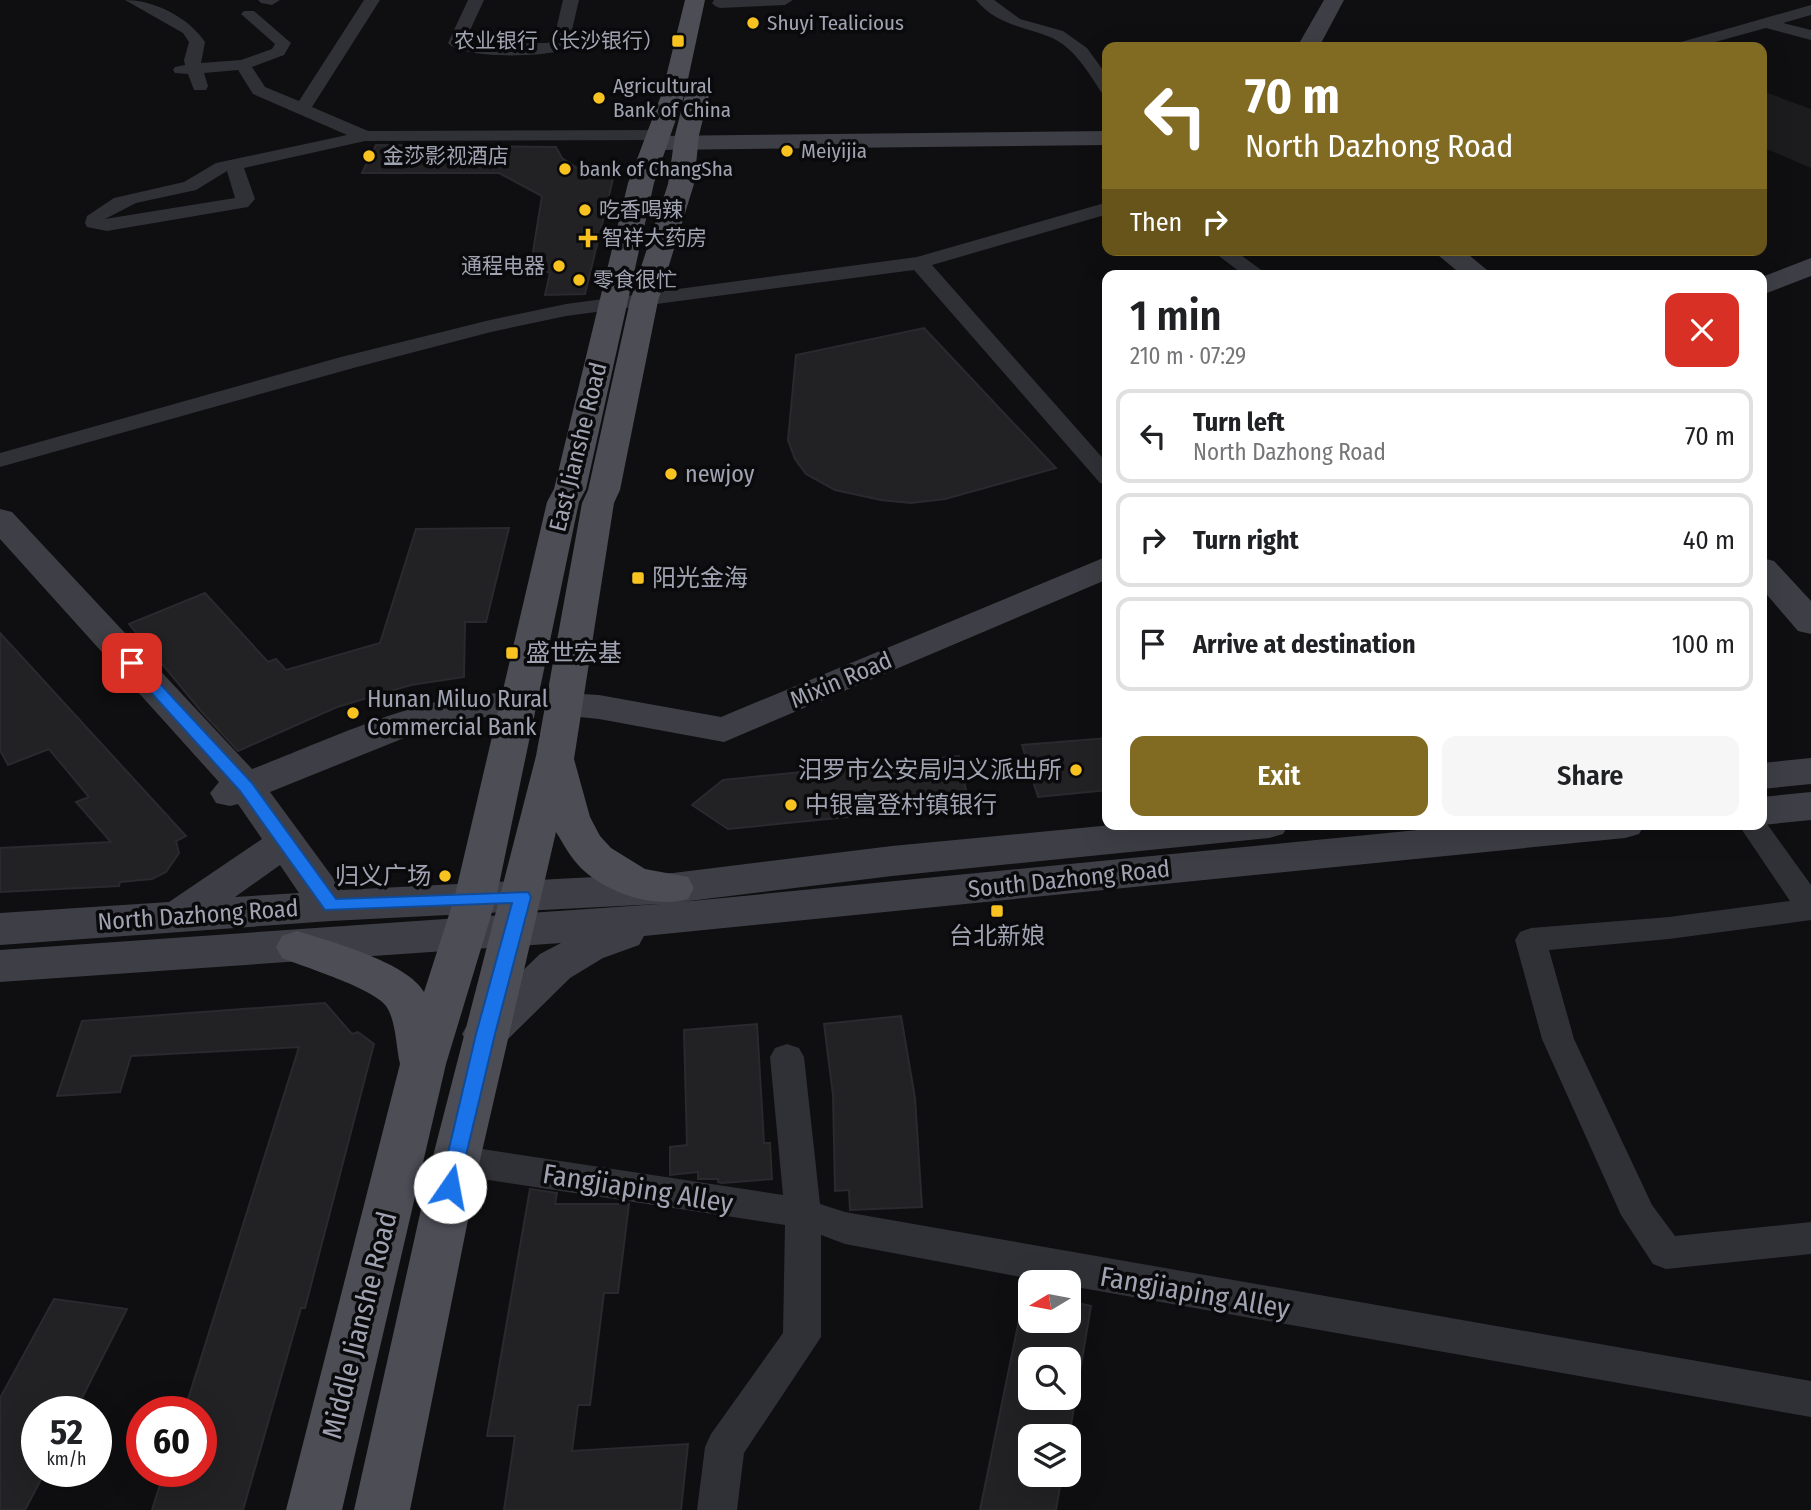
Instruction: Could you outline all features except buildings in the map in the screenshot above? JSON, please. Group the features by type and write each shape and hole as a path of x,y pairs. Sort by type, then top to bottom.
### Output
{"main road":[{"name":"East Jianshe Road","path":"517,914 555,756 598,503 604,490 644,301 681,184 673,139 695,0"},
{"path":"713,29 720,1"},
{"name":"East Jianshe Road","path":"468,916 519,706 564,502 570,489 642,183 673,139 703,69"},
{"path":"555,756 572,822 582,846 632,881 675,903"},
{"path":"382,1510 456,1160 485,1034 517,914"},
{"name":"Middle Jianshe Road","path":"314,1510 423,1064 468,916"},
{"path":"313,920 356,971 386,980 404,997 423,1064"}],"street":[{"path":"133,0 189,30 197,42 192,60 192,75 243,65 278,52 283,43 249,14"},
{"path":"266,0 272,0"},
{"path":"303,108 372,0"},
{"path":"475,0 456,43 473,49 553,48 562,34 571,0"},
{"path":"720,1 785,0"},
{"path":"984,0 1015,22 1058,34 1081,51 1102,81"},
{"path":"1311,42 1334,0"},
{"path":"1323,42 1346,0"},
{"path":"1698,42 1811,10"},
{"path":"1766,23 1811,35"},
{"path":"243,65 259,90 365,136"},
{"path":"234,164 246,199 240,204 120,223 94,223 96,216 118,201 192,186 212,170 234,164 365,136 673,139 1102,136"},
{"path":"0,460 375,355 490,326 612,303 644,301 919,263 1102,210"},
{"path":"1767,273 1811,255"},
{"path":"1230,256 1251,270"},
{"path":"1436,256 1455,270"},
{"path":"1453,256 1473,270"},
{"path":"919,263 1102,471"},
{"path":"1767,285 1811,266"},
{"path":"0,519 238,790 313,920"},
{"path":"0,539 238,790 313,920"},
{"path":"1767,550 1811,599"},
{"path":"563,705 598,707 724,730 757,704 1102,553"},
{"name":"Mixin Road","path":"724,730 1102,569"},
{"path":"1767,574 1811,623"},
{"path":"238,790 418,719 475,705 519,706"},
{"path":"1767,775 1811,771"},
{"path":"1767,810 1811,806"},
{"name":"South Dazhong Road","path":"675,903 892,861 1208,830"},
{"name":"South Dazhong Road","path":"517,914 1553,830"},
{"path":"1756,830 1811,909 1669,928 1531,940 1558,1039 1639,1215 1666,1253 1811,1238"},
{"path":"179,916 272,850"},
{"path":"485,1034 555,966 675,903"},
{"name":"North Dazhong Road","path":"0,929 179,916 313,920 517,914"},
{"name":"North Dazhong Road","path":"0,965 313,920"},
{"path":"717,1510 725,1447 802,1337 803,1213 787,1057"},
{"name":"Fangjiaping Alley","path":"456,1160 803,1213 845,1228 1094,1274 1811,1399"}],"shaded area":[{"path":"1767,93 1811,109 1811,168 1767,149"}],"place":[{"name":"Shuyi Tealicious","path":"753,23"},
{"name":"农业银行（长沙银行）","path":"678,41"},
{"name":"Agricultural Bank of China","path":"599,98"},
{"name":"Meiyijia","path":"787,151"},
{"name":"金莎影视酒店","path":"369,156"},
{"name":"bank of ChangSha","path":"565,169"},
{"name":"吃香喝辣","path":"585,210"},
{"name":"智祥大药房","path":"588,238"},
{"name":"通程电器","path":"559,266"},
{"name":"零食很忙","path":"579,280"},
{"name":"newjoy","path":"671,474"},
{"name":"阳光金海","path":"638,578"},
{"name":"盛世宏基","path":"512,653"},
{"name":"Hunan Miluo Rural Commercial Bank","path":"353,713"},
{"name":"汨罗市公安局归义派出所","path":"1076,770"},
{"name":"中银富登村镇银行","path":"791,805"},
{"name":"归义广场","path":"445,876"},
{"name":"台北新娘","path":"997,911"}],"route":[{"path":"132,663 246,787 331,906 522,897 485,1034 450,1187"}]}
